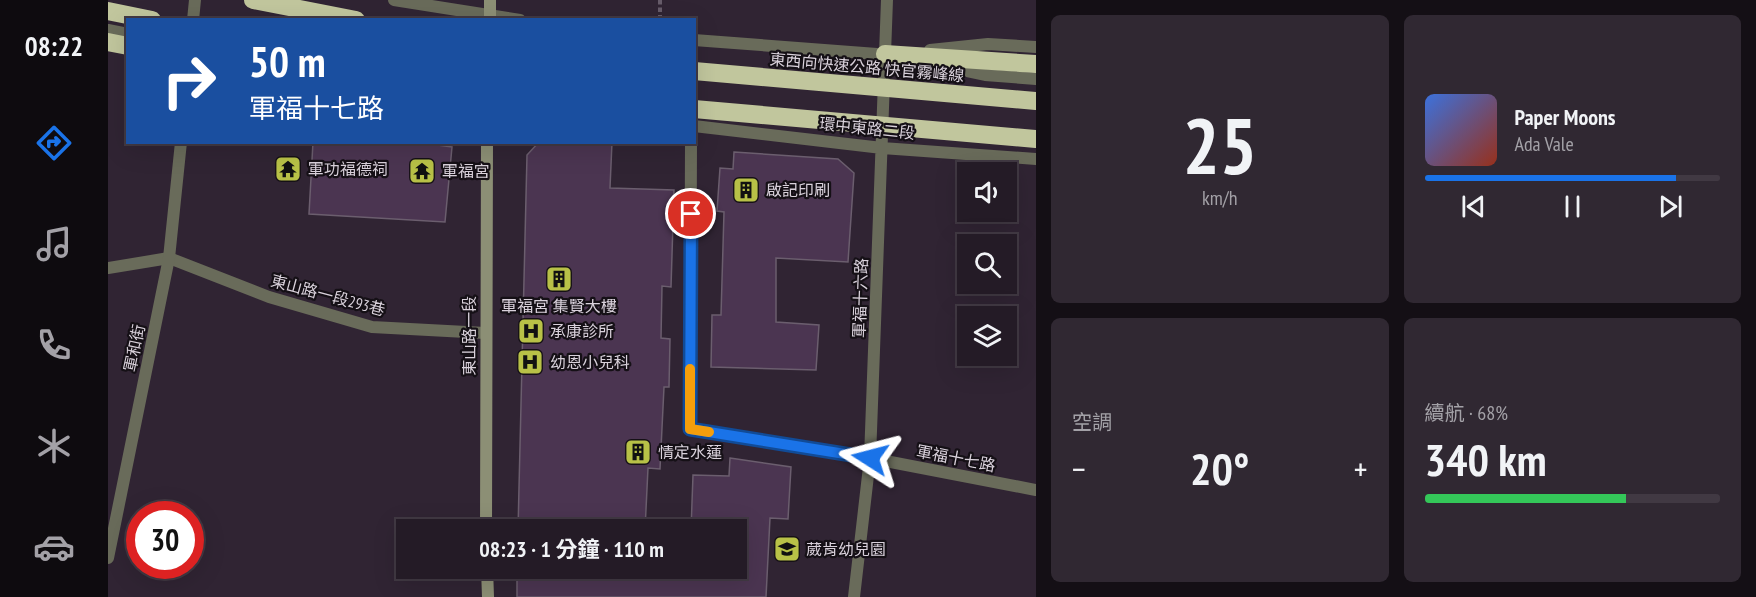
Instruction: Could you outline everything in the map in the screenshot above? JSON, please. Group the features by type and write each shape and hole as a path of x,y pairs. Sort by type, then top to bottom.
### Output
{"highway":[{"path":"253,0 346,18"},
{"path":"108,11 142,18"},
{"path":"108,42 126,46"},
{"path":"885,54 1036,63"},
{"name":"東西向快速公路 快官霧峰線","path":"696,71 1036,101"},
{"path":"696,109 1036,138"}],"main road":[{"path":"490,0 490,18"},
{"name":"東山路一段","path":"486,519 487,144"},
{"path":"487,579 488,597"}],"street":[{"path":"194,18 195,0"},
{"path":"394,0 490,18"},
{"name":"軍福十六路","path":"855,597 870,458 888,0"},
{"path":"108,30 126,34"},
{"path":"696,40 885,54 986,75 1036,79"},
{"path":"885,54 988,44 1036,47"},
{"name":"環中東路二段","path":"696,126 882,148 1036,159"},
{"name":"軍和街","path":"108,558 169,258 181,144"},
{"name":"軍福十七路","path":"691,144 690,429 870,458 1036,490"},
{"path":"108,268 169,258"},
{"name":"東山路一段293巷","path":"169,258 269,297 372,327 485,333"}],"path":[{"path":"660,0 660,18"}],"building":[{"path":"313,144 430,144 452,147 445,222 309,214"},
{"path":"537,144 612,144 610,188 674,190 671,287 662,286 661,338 670,339 669,387 664,387 660,469 648,468 646,519 518,519 527,155"},
{"path":"734,152 838,159 854,173 848,262 776,258 776,322 819,325 816,370 711,367 712,315 721,315 724,212 717,211 720,168 733,169"},
{"path":"730,458 791,467 788,519 770,518 766,597 517,597 517,579 747,579 747,519 691,519 693,475 729,476"}],"slow traffic":[{"path":"690,369 690,429 709,432"}],"place":[{"name":"軍功福德祠","path":"288,169"},
{"name":"軍福宮","path":"422,171"},
{"name":"啟記印刷","path":"746,190"},
{"name":"軍福宮 集賢大樓","path":"559,279"},
{"name":"承康診所","path":"531,331"},
{"name":"幼恩小兒科","path":"530,362"},
{"name":"情定水蓮","path":"638,452"},
{"name":"葳肯幼兒園","path":"787,549"}],"route":[{"path":"691,214 690,429 870,458"}]}
